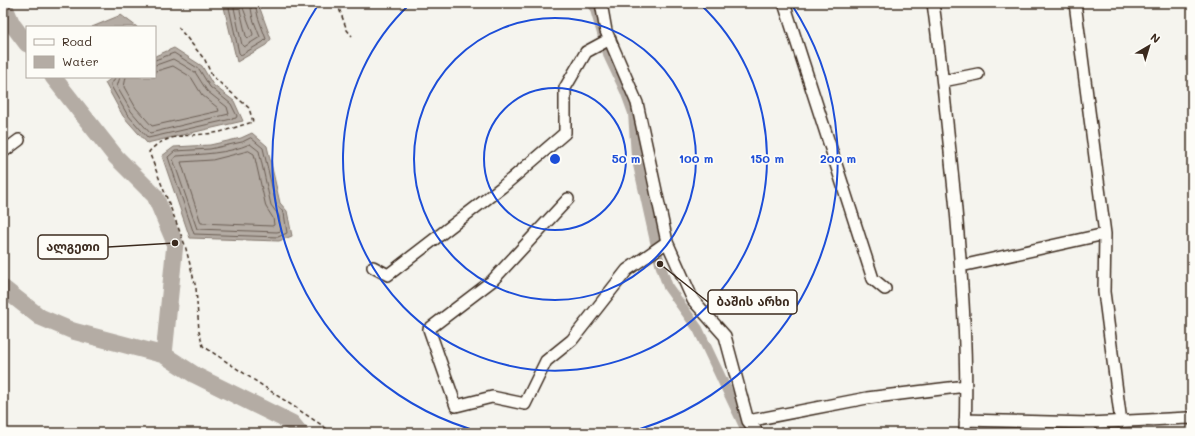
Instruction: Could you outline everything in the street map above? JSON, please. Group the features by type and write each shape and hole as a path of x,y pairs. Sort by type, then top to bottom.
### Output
{"street":[{"path":"601,3 606,31 637,103 667,242 693,300 725,336 748,421 758,433"},
{"path":"784,3 873,279 885,289"},
{"path":"933,3 944,82 961,266 966,386 965,433"},
{"path":"1075,3 1105,234 1104,292 1121,422"},
{"path":"373,267 388,275 502,187 565,133 565,88 586,52 610,40"},
{"path":"944,82 978,74"},
{"path":"3,152 19,140"},
{"path":"568,199 492,281 429,329 456,406 492,396 525,404 546,361 572,340 626,270 667,242"},
{"path":"961,266 1105,234"},
{"path":"748,421 867,398 966,386"},
{"path":"966,420 1090,428 1121,422 1192,419"}],"path":[{"path":"337,3 347,30 352,36"},
{"path":"178,27 205,60 212,76 249,108 253,122 219,132 169,138 154,146 149,152 185,245 196,288 199,331 203,346 332,433"}],"water":[{"path":"223,3 258,3 271,39 266,45 237,62"},
{"path":"121,15 136,26 94,26"},
{"path":"174,48 202,66 213,85 234,101 243,121 147,143 123,116 105,83 112,78 156,78 156,56"},
{"path":"252,133 267,146 280,203 287,211 292,236 279,241 190,238 162,156 174,147 210,145 241,138"}],"waterway":[{"path":"3,3 12,24 26,43"},
{"path":"593,3 609,57 625,91 633,113 636,156 660,264 668,287 698,329 746,433"},
{"path":"54,78 116,157 155,196 175,243 164,355 195,375 292,423 300,433"},
{"path":"3,288 40,317 73,331 164,355"}],"place":[{"name":"ალგეთი","path":"175,243"},
{"name":"ბაშის არხი","path":"660,264"}]}
